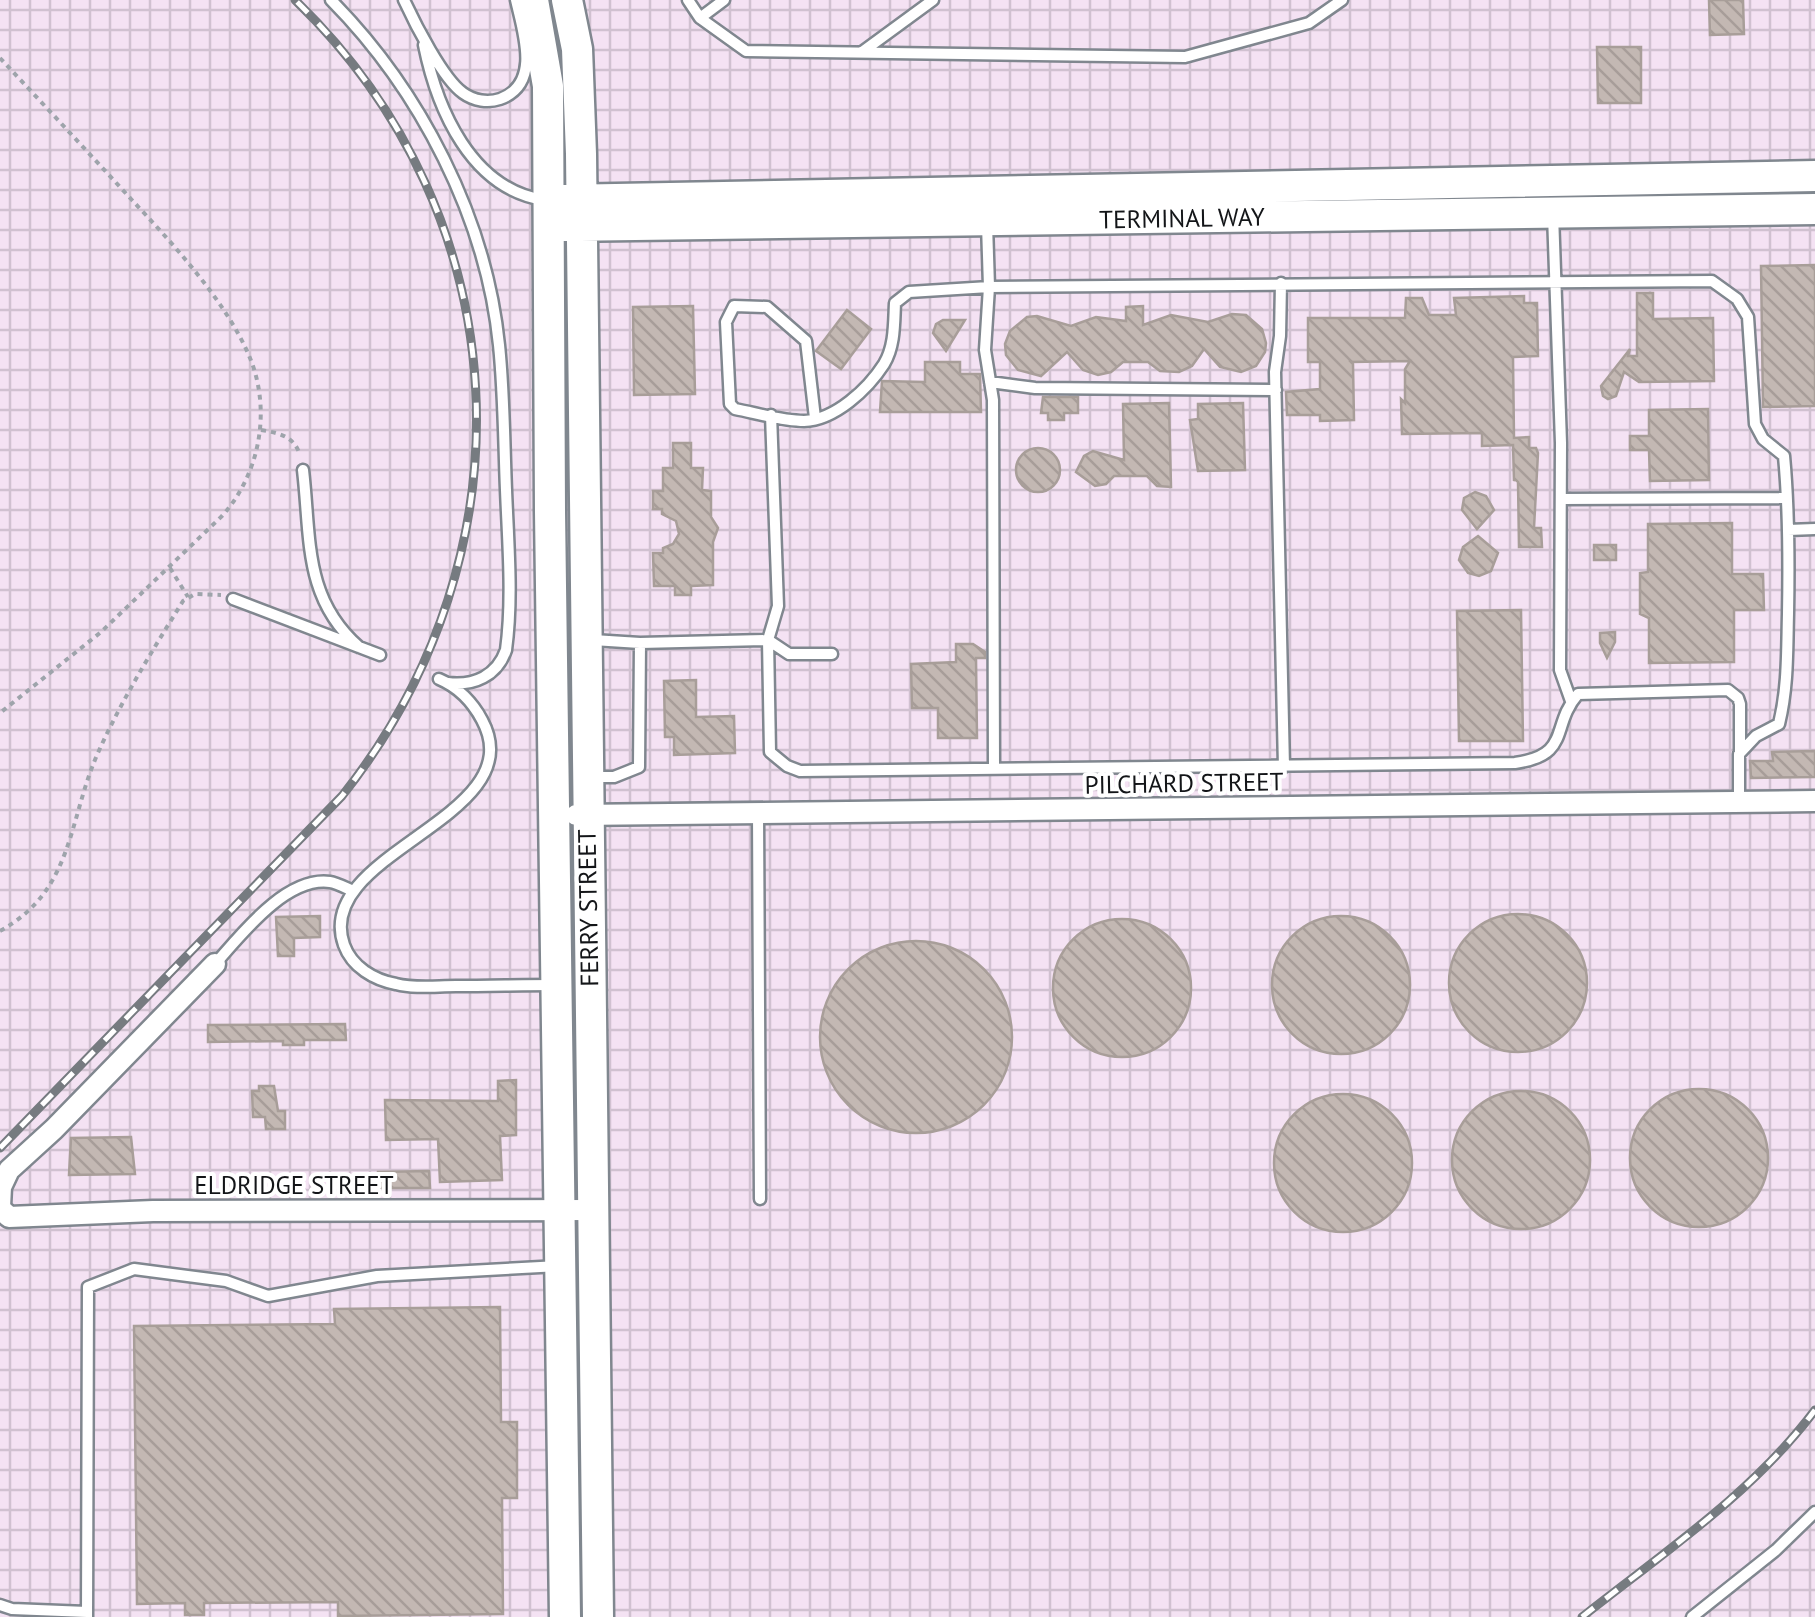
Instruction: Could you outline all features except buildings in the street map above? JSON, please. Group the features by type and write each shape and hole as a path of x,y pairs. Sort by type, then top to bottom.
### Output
{"main road":[{"name":"FERRY STREET","path":"533,0 548,86 565,1617"},
{"path":"567,0 577,49 582,213"},
{"path":"580,124 590,152 607,174 626,187 670,198"},
{"name":"TERMINAL WAY","path":"549,213 986,206 1815,176"},
{"name":"TERMINAL WAY","path":"582,213 670,198 1553,213 1815,209"},
{"name":"FERRY STREET","path":"582,213 598,1617"}],"street":[{"name":"PILCHARD STREET","path":"554,816 1815,801"},
{"name":"ELDRIDGE STREET","path":"215,964 9,1170 1,1187 0,1207 9,1216 154,1210 592,1210"}],"lane":[{"path":"331,0 389,68 434,140 476,242 499,342 507,520 506,650 502,662 489,675 469,684 444,681 477,712 488,736 490,748 481,778 466,799 370,872 353,891 342,920 342,938 349,955 370,975 399,985 556,985"},
{"path":"404,0 422,40 454,86 483,102 516,90 526,70 516,0"},
{"path":"688,0 700,18 746,52 1184,57 1309,23 1342,0"},
{"path":"700,18 724,0"},
{"path":"861,53 933,0"},
{"path":"422,40 429,70 465,149 490,175 549,213"},
{"path":"986,206 994,767"},
{"path":"1553,213 1561,500 1560,670 1572,701"},
{"path":"815,418 806,341 767,307 734,306 726,322 730,404 735,409 804,421 830,415 860,392 885,362 894,334 895,303 909,292 990,286 1712,281 1737,299 1748,317 1755,424 1763,439 1784,456 1788,530 1787,694 1779,724 1756,736 1740,754"},
{"path":"1281,284 1276,390 1284,767"},
{"path":"990,382 1035,388 1276,390"},
{"path":"771,415 778,606 768,640 770,752 787,766 800,771 827,772 994,767 1397,767 1535,760 1558,741 1578,694 1728,690 1740,704 1739,802"},
{"path":"303,470 318,592 329,616 359,646"},
{"path":"1561,500 1786,498"},
{"path":"1788,530 1815,528"},
{"path":"233,599 380,654"},
{"path":"552,638 640,643 768,640 789,654 832,654"},
{"path":"587,778 614,777 639,768 640,643"},
{"path":"758,813 760,1199"},
{"path":"215,964 264,910 309,883 330,882 353,891"},
{"path":"0,1605 87,1615 88,1287 134,1269 226,1281 268,1296 377,1276 560,1266"},
{"path":"1692,1617 1776,1550 1815,1512"}],"path":[{"path":"0,58 173,244 216,299 250,358 260,403 256,456 236,500 170,568 75,653 0,713"},
{"path":"260,430 290,439 298,447 303,470"},
{"path":"170,568 188,596"},
{"path":"0,931 18,922 34,906 60,868 72,840 94,760 137,677 188,596 206,593 233,599"}],"shaded area":[{"path":"0,0 1815,0 1815,1617 0,1617"}],"railway":[{"path":"0,1148 342,796 405,701 448,600 472,495 476,389 460,284 425,182 370,87 295,0"},
{"path":"1582,1617 1735,1495 1791,1440 1815,1410"}]}
